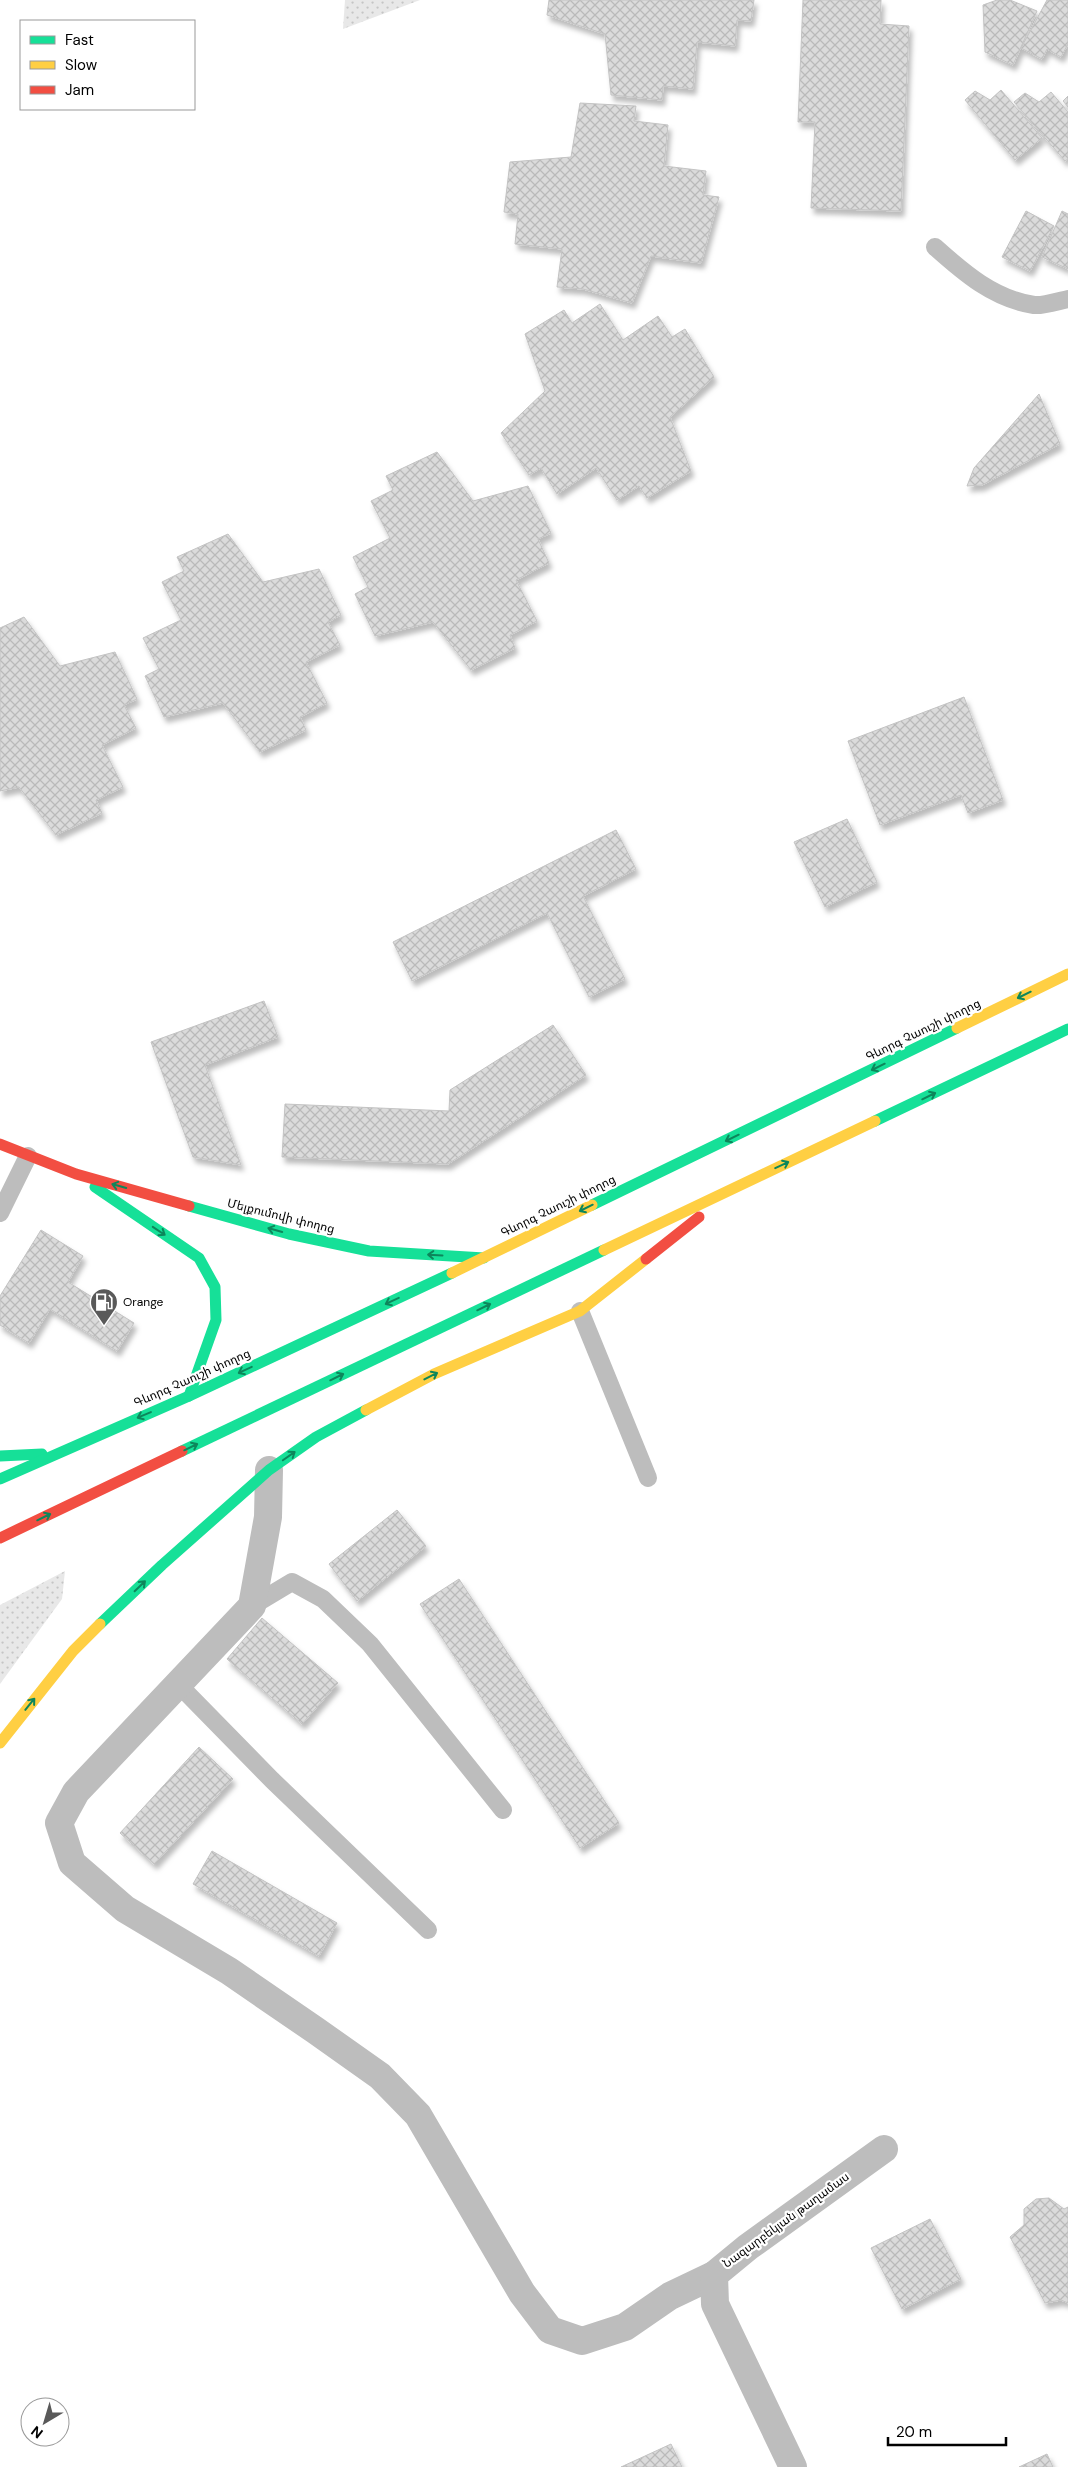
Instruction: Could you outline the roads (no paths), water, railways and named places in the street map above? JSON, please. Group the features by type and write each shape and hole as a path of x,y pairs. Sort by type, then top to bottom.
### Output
{"main road":[{"name":"Գևորգ Չաուշի փողոց","path":"0,1479 189,1396 484,1258 1068,974"},
{"path":"0,1538 1068,1029"},
{"name":"Մելքումովի փողոց","path":"0,1144 76,1174 289,1234 369,1251 484,1258"},
{"name":"Մելքումովի փողոց","path":"76,1174 199,1258 215,1287 216,1320 189,1396"},
{"path":"0,1743 73,1650 162,1564 269,1470 316,1437 434,1374 580,1311 738,1186"},
{"path":"0,1456 56,1453"}],"street":[{"path":"269,1470 268,1518 252,1606 176,1683 76,1792 59,1823 72,1863 125,1910 229,1971 380,2076 418,2115 522,2293 550,2330 582,2341 625,2327 670,2296 714,2275"},
{"name":"Նազարբեկյան թաղամաս","path":"793,2467 715,2304 714,2275 748,2247 884,2149"}],"lane":[{"path":"935,247 964,274 990,290 1035,305 1068,299"},
{"path":"0,1213 28,1156"},
{"path":"580,1311 648,1478"},
{"path":"252,1606 292,1582 323,1599 370,1644 503,1810"},
{"path":"176,1683 272,1780 428,1930"}],"place":[{"name":"Orange","path":"104,1326"}]}
